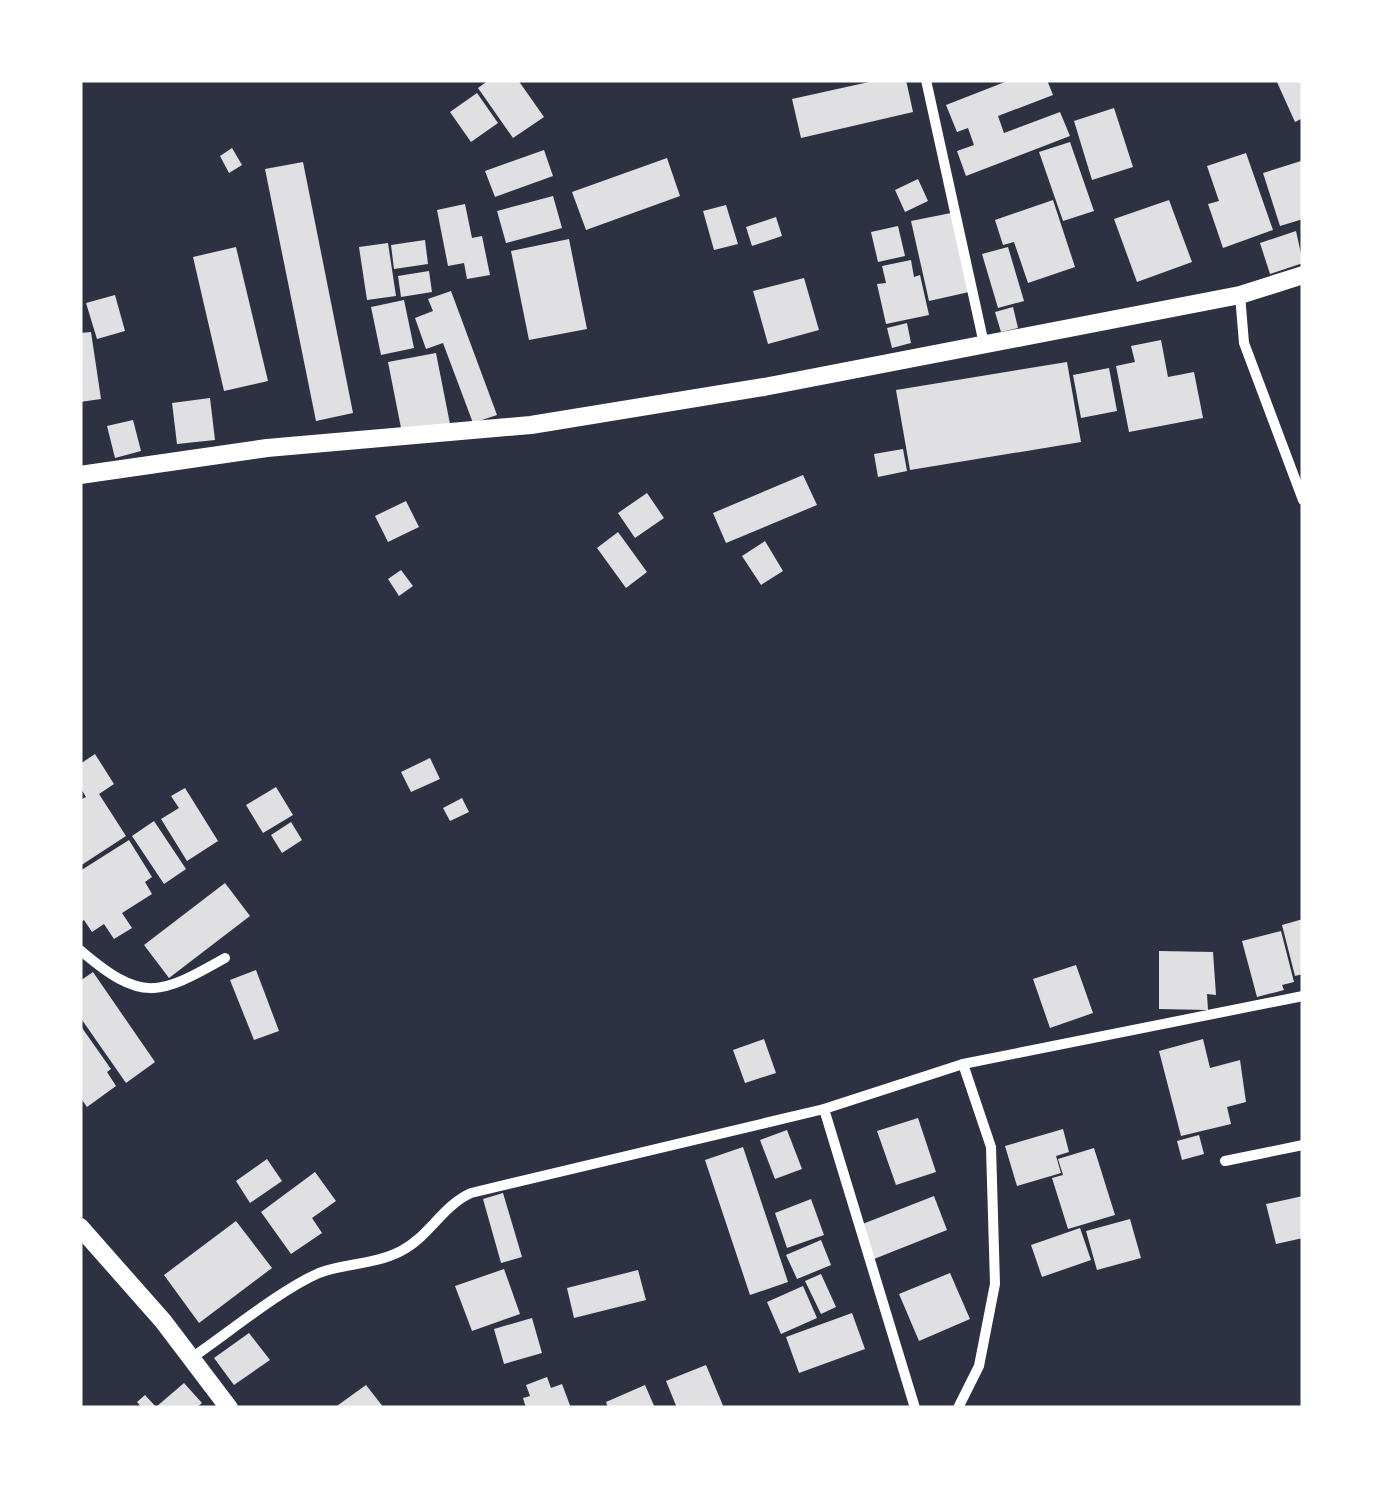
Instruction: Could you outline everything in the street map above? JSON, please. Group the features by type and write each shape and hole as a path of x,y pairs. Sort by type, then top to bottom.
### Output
{"street":[{"path":"926,80 984,344"},
{"path":"80,474 267,448 532,425 1240,295 1303,275"},
{"path":"1240,295 1244,343 1303,500"},
{"path":"80,950 126,984 152,990 174,987 225,958"},
{"path":"190,1359 318,1274 358,1267 400,1252 422,1237 454,1201 471,1194 824,1109 964,1064 1303,996"},
{"path":"958,1408 979,1366 995,1284 991,1146 964,1064"},
{"path":"824,1109 915,1408"},
{"path":"1224,1161 1303,1146"},
{"path":"80,1227 229,1408"}],"building":[{"path":"489,80 518,80 544,117 513,138 478,88"},
{"path":"878,80 906,80 913,112 801,138 792,99"},
{"path":"1010,80 1047,80 1053,95 998,116 1004,133 1060,112 1070,136 966,176 957,151 974,145 968,128 957,132 946,105"},
{"path":"1276,80 1303,80 1303,118 1295,122"},
{"path":"477,93 498,123 471,142 450,112"},
{"path":"1114,108 1133,167 1092,180 1074,121"},
{"path":"1070,142 1094,211 1063,221 1039,152"},
{"path":"232,148 242,165 229,173 220,156"},
{"path":"544,150 553,176 495,197 485,171"},
{"path":"1246,153 1273,230 1223,248 1208,204 1219,201 1207,166"},
{"path":"667,158 680,196 586,230 572,192"},
{"path":"1301,161 1303,219 1280,226 1263,173"},
{"path":"303,162 353,413 316,421 265,169"},
{"path":"918,179 928,201 905,212 895,190"},
{"path":"553,196 562,228 506,243 497,211"},
{"path":"1053,200 1075,267 1028,283 1014,242 1003,245 995,220"},
{"path":"1169,200 1192,262 1137,282 1114,219"},
{"path":"465,204 472,238 482,236 490,275 467,279 464,263 448,266 437,210"},
{"path":"726,205 738,244 714,250 703,211"},
{"path":"951,213 969,292 929,301 911,221"},
{"path":"776,217 782,236 752,246 746,227"},
{"path":"898,226 905,256 878,262 871,232"},
{"path":"1296,231 1303,263 1270,274 1260,243"},
{"path":"569,239 587,329 529,340 511,251"},
{"path":"425,240 428,264 394,269 391,245"},
{"path":"388,243 396,296 367,300 359,247"},
{"path":"236,247 268,381 224,391 193,257"},
{"path":"1008,247 1024,301 998,308 982,254"},
{"path":"911,260 914,277 920,275 929,315 886,324 877,284 886,283 882,266"},
{"path":"429,271 432,292 401,297 398,276"},
{"path":"804,278 819,330 768,344 753,291"},
{"path":"451,291 497,415 473,423 443,343 426,349 415,318 433,311 428,299"},
{"path":"115,295 125,331 97,339 86,303"},
{"path":"404,300 414,348 381,355 371,307"},
{"path":"1013,307 1018,328 1001,332 995,312"},
{"path":"907,323 911,343 892,348 887,328"},
{"path":"91,332 101,399 80,402 80,333"},
{"path":"1161,340 1168,377 1194,372 1203,418 1129,432 1116,366 1135,362 1131,346"},
{"path":"436,353 450,424 402,433 388,362"},
{"path":"1067,362 1081,442 910,470 896,390"},
{"path":"1109,368 1117,411 1081,418 1073,375"},
{"path":"210,398 215,440 177,444 172,403"},
{"path":"133,420 141,451 115,458 107,426"},
{"path":"903,449 907,471 878,477 874,454"},
{"path":"803,475 817,505 726,543 713,513"},
{"path":"647,493 664,518 635,538 618,513"},
{"path":"406,501 419,527 388,542 375,516"},
{"path":"618,532 647,572 626,588 597,548"},
{"path":"765,541 783,571 761,585 742,556"},
{"path":"401,570 413,586 399,596 388,579"},
{"path":"95,754 114,784 99,794 126,836 80,866 80,800 86,797 80,787 80,764"},
{"path":"430,758 440,779 411,792 401,772"},
{"path":"276,787 293,815 263,833 246,805"},
{"path":"185,788 218,841 187,861 161,819 179,808 171,796"},
{"path":"462,798 469,812 450,821 443,808"},
{"path":"154,821 186,869 164,884 132,836"},
{"path":"291,822 302,840 282,853 271,835"},
{"path":"129,840 152,877 145,882 152,894 122,913 132,928 114,939 104,924 92,932 84,920 80,923 80,871"},
{"path":"225,883 250,916 169,978 144,945"},
{"path":"1303,919 1303,974 1295,976 1282,925"},
{"path":"1281,931 1294,982 1282,985 1284,990 1257,997 1242,941"},
{"path":"1159,951 1213,952 1216,995 1207,994 1208,1010 1159,1009"},
{"path":"1076,965 1093,1013 1050,1028 1033,979"},
{"path":"256,970 279,1031 254,1040 230,980"},
{"path":"93,972 155,1062 126,1083 80,1017 80,981"},
{"path":"80,1025 111,1069 107,1072 116,1086 87,1107 80,1097"},
{"path":"764,1039 776,1073 745,1083 733,1050"},
{"path":"1203,1039 1210,1068 1240,1060 1246,1102 1227,1107 1231,1124 1181,1136 1159,1051"},
{"path":"918,1118 936,1172 896,1185 877,1131"},
{"path":"1063,1129 1069,1152 1056,1156 1061,1173 1017,1186 1005,1146"},
{"path":"787,1130 802,1169 775,1179 760,1140"},
{"path":"1199,1135 1204,1154 1182,1160 1177,1141"},
{"path":"743,1147 788,1282 750,1295 705,1160"},
{"path":"1094,1148 1115,1215 1068,1229 1052,1178 1063,1175 1058,1159"},
{"path":"267,1159 282,1181 250,1203 236,1181"},
{"path":"315,1172 336,1201 312,1218 322,1233 291,1254 261,1212"},
{"path":"503,1193 522,1257 501,1263 483,1199"},
{"path":"934,1196 947,1230 874,1259 860,1225"},
{"path":"1303,1196 1303,1238 1276,1244 1266,1204"},
{"path":"811,1199 824,1235 787,1248 775,1213"},
{"path":"1130,1219 1141,1258 1097,1270 1086,1231"},
{"path":"236,1221 272,1268 199,1323 164,1275"},
{"path":"1080,1228 1091,1260 1042,1277 1031,1245"},
{"path":"821,1240 831,1265 797,1279 786,1255"},
{"path":"504,1269 520,1314 472,1331 455,1286"},
{"path":"638,1270 646,1300 574,1318 567,1288"},
{"path":"950,1273 970,1319 919,1341 899,1294"},
{"path":"821,1274 836,1307 821,1314 805,1281"},
{"path":"803,1286 817,1318 781,1334 767,1302"},
{"path":"852,1313 865,1349 799,1373 786,1337"},
{"path":"532,1318 542,1353 504,1364 494,1329"},
{"path":"249,1333 270,1360 234,1385 214,1358"},
{"path":"706,1365 724,1408 677,1408 666,1381"},
{"path":"547,1377 551,1388 562,1384 571,1408 526,1408 523,1398 530,1396 526,1385"},
{"path":"184,1383 202,1403 196,1408 142,1408 137,1402 145,1395 156,1407"},
{"path":"366,1385 384,1408 334,1408"},
{"path":"645,1385 655,1408 608,1408 606,1402"}]}
